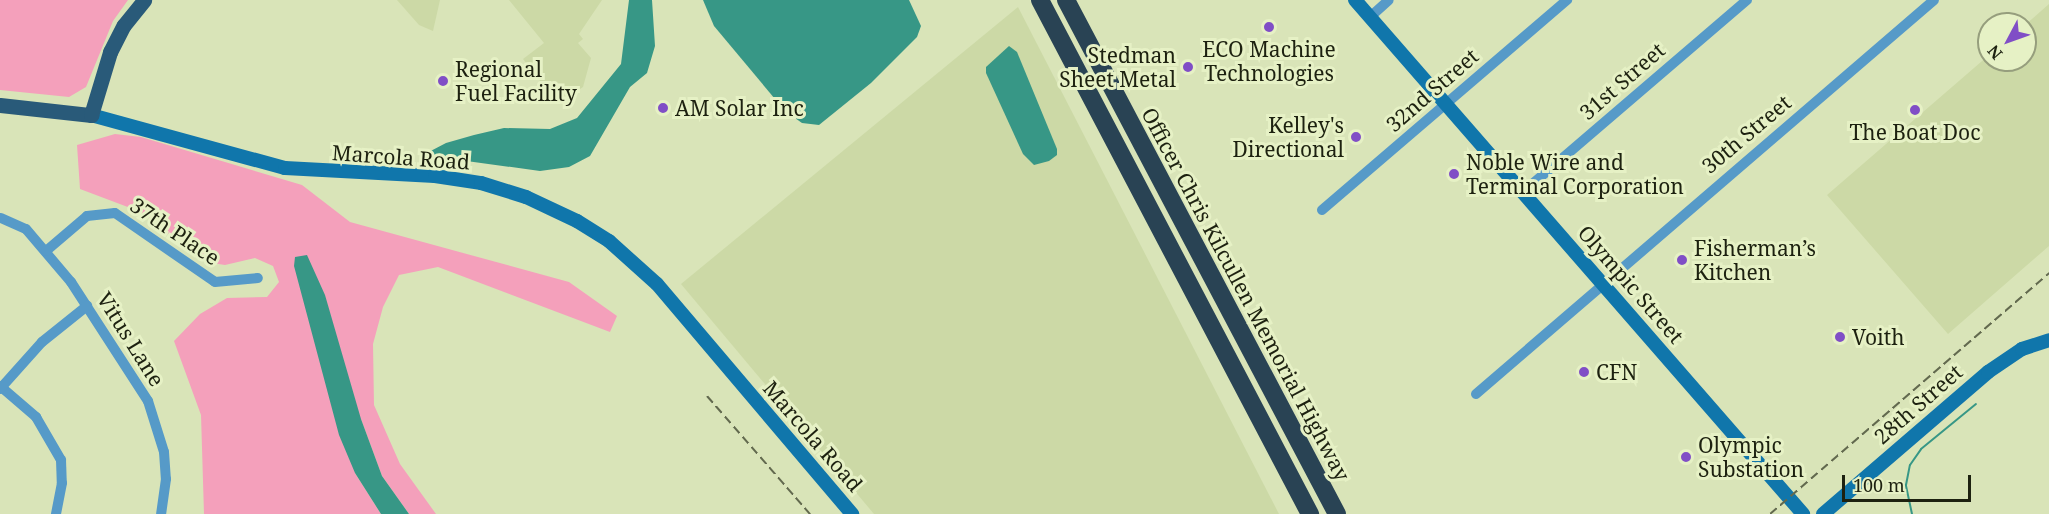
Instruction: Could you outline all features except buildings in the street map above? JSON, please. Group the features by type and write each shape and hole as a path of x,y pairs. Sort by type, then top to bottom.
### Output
{"highway":[{"path":"1040,0 1310,514"},
{"name":"Officer Chris Kilcullen Memorial Highway","path":"1066,0 1337,514"}],"main road":[{"path":"91,115 110,52 124,25 144,0"},
{"name":"Olympic Street","path":"1356,0 1803,514"},
{"name":"Marcola Road","path":"0,105 91,115 285,168 435,176 481,183 526,197 577,221 609,241 657,284 852,514"},
{"name":"28th Street","path":"1823,514 1988,372 2022,349 2049,340"}],"street":[{"path":"1370,17 1389,0"},
{"name":"32nd Street","path":"1322,210 1567,0"},
{"name":"31st Street","path":"1523,192 1747,0"},
{"name":"30th Street","path":"1476,394 1934,0"},
{"name":"37th Place","path":"46,251 87,216 115,213 215,282 258,278"},
{"name":"Vitus Lane","path":"1,218 26,229 46,251 87,306 136,381 157,425 166,479 161,514"},
{"path":"56,514 62,483 61,460 36,417 0,387 42,342 87,306"}],"shaded area":[{"path":"0,0 128,0 113,21 86,87 69,97 0,90"},
{"path":"397,0 440,0 433,31 419,25"},
{"path":"509,0 602,0 579,34 583,39 578,43 591,58 583,87 558,104 523,59 544,43"},
{"path":"2049,4 2049,246 1948,334 1827,195 1977,65 1977,72 2037,72 2037,14"},
{"path":"1018,7 1279,514 874,514 681,284"},
{"path":"115,134 141,137 302,185 350,222 569,282 617,316 610,332 438,267 399,275 383,307 373,344 374,405 400,464 436,514 409,514 382,476 361,419 355,473 381,514 204,514 201,415 174,341 200,314 227,298 267,297 279,282 273,266 255,258 225,265 205,262 141,212 80,189 77,145"}],"water":[{"path":"629,0 652,0 655,46 647,73 630,87 590,156 569,167 540,171 423,155 446,143 474,135 504,128 550,129 577,118 621,64"},
{"path":"703,0 909,0 921,26 917,37 871,83 819,125 802,123 785,111 714,26"},
{"path":"1009,46 1017,52 1057,149 1057,155 1049,161 1034,165 1023,154 986,73 986,67"},
{"path":"307,255 325,295 361,419 382,476 409,514 381,514 355,473 339,435 294,266 295,257"}],"waterway":[{"path":"1912,514 1906,485 1910,465 1921,449 1976,404"}],"railway":[{"path":"1770,514 2049,273"},
{"path":"707,396 810,514"}],"place":[{"name":"ECO Machine Technologies","path":"1269,27"},
{"name":"Stedman Sheet Metal","path":"1188,67"},
{"name":"Regional Fuel Facility","path":"443,81"},
{"name":"AM Solar Inc","path":"663,108"},
{"name":"The Boat Doc","path":"1915,110"},
{"name":"Kelley's Directional","path":"1356,137"},
{"name":"Noble Wire and Terminal Corporation","path":"1454,174"},
{"name":"Fisherman’s Kitchen","path":"1682,260"},
{"name":"Voith","path":"1840,337"},
{"name":"CFN","path":"1584,372"},
{"name":"Olympic Substation","path":"1686,457"}]}
